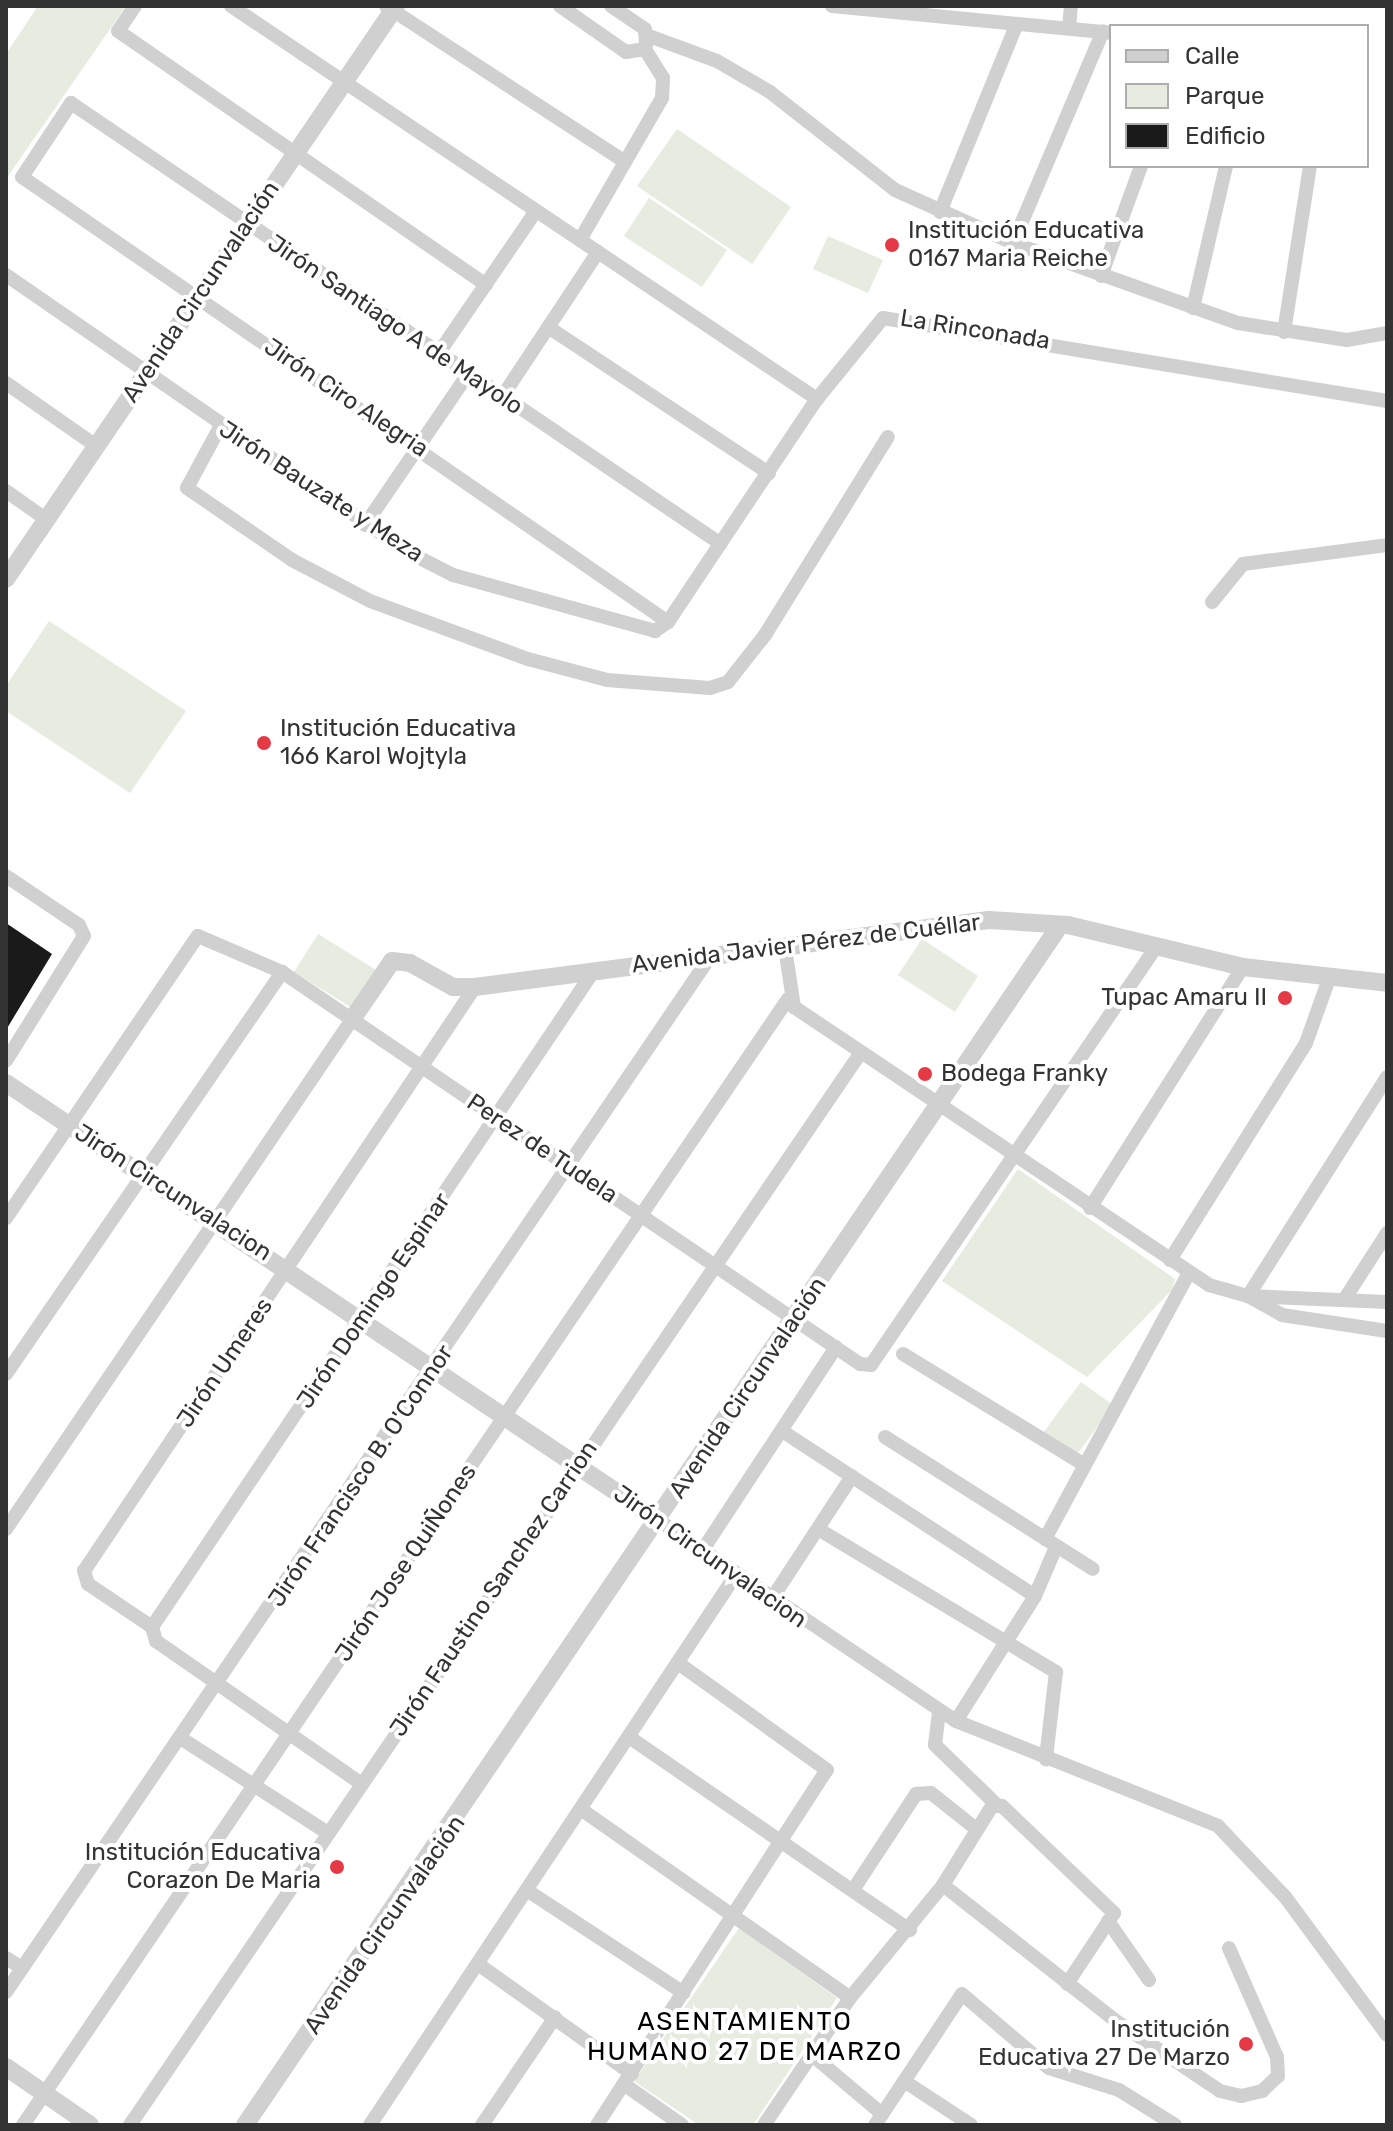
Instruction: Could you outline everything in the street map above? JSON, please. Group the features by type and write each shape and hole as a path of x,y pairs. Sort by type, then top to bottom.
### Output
{"street":[{"path":"135,6 118,31 294,156 486,285"},
{"path":"231,6 817,399"},
{"path":"560,6 626,52 647,43 717,61 770,92 844,156 940,212 1013,243 1193,308 1284,332 1347,340 1387,333"},
{"path":"580,240 664,88 647,43 611,6"},
{"path":"832,6 1016,26 1107,32 1013,243"},
{"path":"990,23 992,6"},
{"path":"1069,28 1071,6"},
{"path":"392,8 625,162"},
{"name":"Avenida Circunvalación","path":"6,579 345,82 392,8"},
{"path":"940,212 1016,26"},
{"name":"Jirón Ciro Alegria","path":"71,103 22,177 197,299 420,447 668,622"},
{"name":"Jirón Santiago A de Mayolo","path":"71,103 721,544"},
{"path":"1101,276 1140,168"},
{"path":"1193,308 1226,168"},
{"path":"1284,332 1310,168"},
{"path":"438,354 536,211"},
{"path":"502,397 598,252"},
{"name":"Jirón Bauzate y Meza","path":"6,275 220,427 365,525 453,575 635,629 655,631 668,622"},
{"name":"La Rinconada","path":"668,622 817,399 874,325 896,316 1387,401"},
{"path":"548,327 769,473"},
{"path":"365,525 468,374"},
{"path":"6,383 96,446"},
{"path":"220,427 187,488 292,560 370,601 528,659 607,680 710,688 728,682 757,646 812,568 888,437"},
{"path":"6,491 47,520"},
{"path":"1212,602 1243,564 1387,545"},
{"path":"6,876 79,925 84,936 6,1061"},
{"name":"Avenida Javier Pérez de Cuéllar","path":"353,1018 392,961 410,963 453,987 475,987 785,948 899,927 989,920 1059,927 1243,967 1387,983"},
{"name":"Avenida Circunvalación","path":"245,2125 797,1320 1059,927"},
{"name":"Perez de Tudela","path":"69,1124 198,936 282,972 860,1364 881,1358 1016,1157"},
{"path":"1016,1157 1156,947"},
{"path":"785,948 788,999 859,1055 939,1104 1189,1273 1248,1296 1282,1315 1387,1331"},
{"name":"Jirón Francisco B. O'Connor","path":"6,1992 435,1369 710,957"},
{"path":"1090,1208 1243,967"},
{"path":"6,1374 140,1171 282,972"},
{"name":"Jirón Domingo Espinar","path":"152,1627 362,1321 593,972"},
{"path":"1170,1260 1306,1043 1330,976"},
{"name":"Jirón Umeres","path":"152,1627 84,1578 425,1070 475,987"},
{"name":"Jirón Jose QuiÑones","path":"23,2125 255,1789 788,999"},
{"path":"6,1527 353,1018"},
{"name":"Jirón Faustino Sanchez Carrion","path":"130,2125 859,1055"},
{"path":"1248,1296 1387,1077"},
{"name":"Jirón Circunvalacion","path":"6,1083 289,1270 939,1712 1046,1759 1218,1826 1286,1898 1387,2035"},
{"path":"6,1218 69,1124"},
{"path":"1344,1300 1387,1233"},
{"path":"956,1721 1035,1596 1051,1543 1083,1464 1189,1273"},
{"path":"1248,1296 1387,1302"},
{"path":"702,1551 836,1347"},
{"path":"903,1354 1083,1464"},
{"path":"782,1431 1035,1596"},
{"path":"885,1437 1093,1569"},
{"path":"771,1600 852,1476"},
{"path":"818,1529 1056,1672 1046,1759"},
{"path":"370,2125 735,1576"},
{"path":"152,1627 156,1641 362,1784"},
{"path":"597,2125 785,1841 827,1770 678,1663"},
{"path":"939,1712 935,1745 994,1806 1114,1913 1067,1984"},
{"path":"629,1737 785,1841 910,1930"},
{"path":"182,1739 255,1789 328,1833"},
{"path":"853,1890 916,1794 931,1793 975,1828"},
{"path":"764,2125 850,1998 910,1930 943,1885 975,1828 994,1806"},
{"path":"582,1810 736,1915 850,1998"},
{"path":"943,1885 1067,1984 1220,2091 1241,2096 1262,2091 1278,2076 1277,2057 1229,1948"},
{"path":"528,1891 684,1993"},
{"path":"1108,1921 1149,1980"},
{"path":"6,1958 22,1968"},
{"path":"478,1964 555,2017 682,2125"},
{"path":"812,2055 878,2119 962,1994 1049,2068 1119,2090 1175,2125"},
{"path":"482,2125 555,2017"},
{"path":"6,2067 90,2125"},
{"path":"904,2081 971,2125"}],"green space":[{"path":"38,6 126,6 6,179 6,54"},
{"path":"677,129 791,207 752,264 637,186"},
{"path":"649,198 727,250 702,287 624,236"},
{"path":"828,236 883,260 868,293 813,269"},
{"path":"49,621 186,711 130,793 6,711 6,686"},
{"path":"318,934 376,970 352,1008 294,972"},
{"path":"922,939 978,976 955,1012 898,975"},
{"path":"1018,1169 1175,1279 1172,1290 1087,1377 942,1281"},
{"path":"1081,1382 1113,1405 1076,1456 1043,1433"},
{"path":"739,1928 837,1998 753,2125 699,2125 634,2081"}],"building":[{"path":"6,923 52,954 6,1030"}],"place":[{"name":"Institución Educativa 0167 Maria Reiche","path":"892,245"},
{"name":"Institución Educativa 166 Karol Wojtyla","path":"264,743"},
{"name":"Tupac Amaru II","path":"1285,998"},
{"name":"Bodega Franky","path":"925,1074"},
{"name":"Institución Educativa Corazon De Maria","path":"337,1867"},
{"name":"Institución Educativa 27 De Marzo","path":"1246,2044"}],"district":[{"name":"ASENTAMIENTO HUMANO 27 DE MARZO","path":"745,2037"}]}
